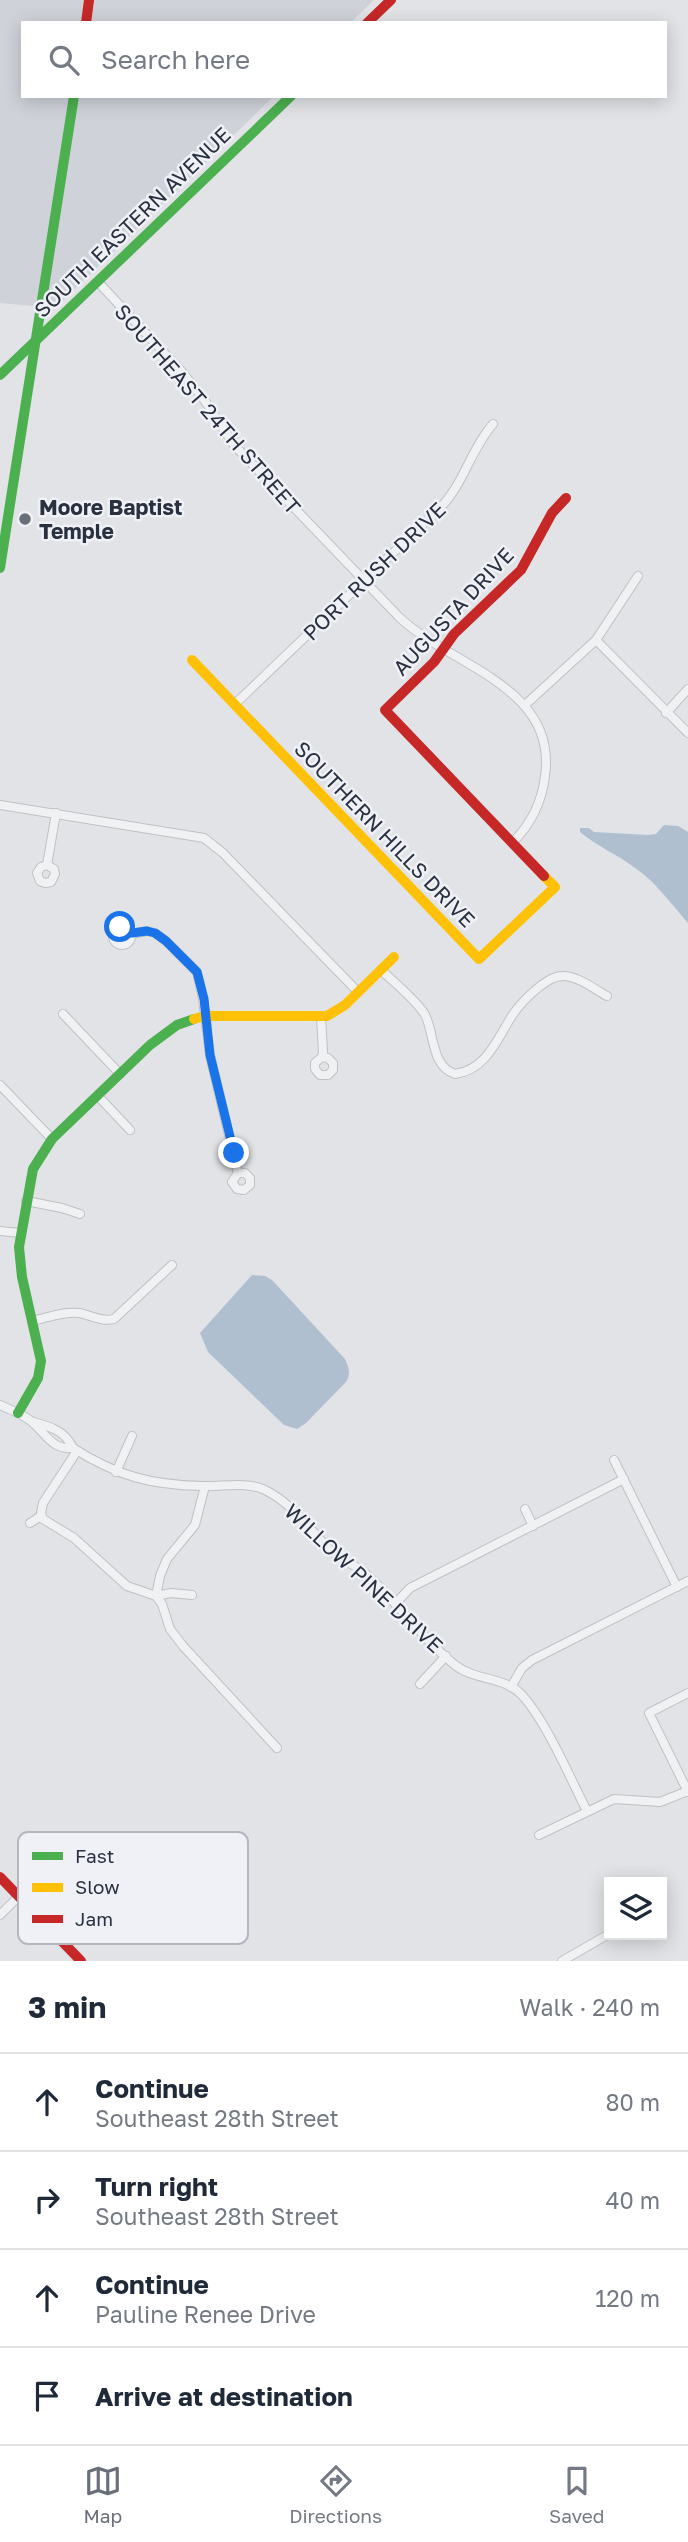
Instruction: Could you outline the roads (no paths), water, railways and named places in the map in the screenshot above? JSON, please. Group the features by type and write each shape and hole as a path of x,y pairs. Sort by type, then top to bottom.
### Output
{"street":[{"path":"86,21 89,0"},
{"path":"369,21 391,0"},
{"path":"0,568 74,98"},
{"name":"SOUTH EASTERN AVENUE","path":"0,375 289,98"},
{"name":"SOUTHEAST 24TH STREET","path":"98,282 190,381 234,446 408,626 509,690 525,705 541,733 547,760 537,808 513,842"},
{"name":"PORT RUSH DRIVE","path":"235,704 449,498 480,440 494,424"},
{"name":"AUGUSTA DRIVE","path":"513,842 385,710 434,662 454,634 521,569 552,513 566,499"},
{"path":"525,705 596,640 638,576"},
{"path":"596,640 688,733"},
{"name":"SOUTHERN HILLS DRIVE","path":"192,660 479,958 555,887 513,842"},
{"path":"666,712 688,689"},
{"path":"0,805 209,841 358,992"},
{"path":"47,865 56,813"},
{"path":"132,933 155,933 194,969 201,985 210,1055 238,1173"},
{"path":"18,1413 40,1369 40,1354 19,1262 21,1233 33,1169 52,1139 164,1033 177,1025 205,1016 321,1017 338,1011 394,957"},
{"path":"381,970 424,1014 438,1059 446,1069 455,1074 477,1066 494,1047 521,1004 551,978 572,978 607,996"},
{"path":"62,1014 120,1074"},
{"path":"321,1017 322,1057"},
{"path":"0,1085 52,1139"},
{"path":"97,1096 130,1130"},
{"path":"26,1201 80,1214"},
{"path":"0,1231 21,1233"},
{"path":"32,1321 66,1313 82,1314 101,1320 114,1319 172,1265"},
{"name":"WILLOW PINE DRIVE","path":"0,1405 33,1422 55,1429 70,1441 75,1450"},
{"name":"WILLOW PINE DRIVE","path":"33,1422 51,1443 75,1450 116,1472 153,1483 250,1486 264,1489 285,1502 334,1553 365,1573 457,1667 503,1682 520,1694 531,1707 587,1811"},
{"path":"116,1472 132,1436"},
{"path":"41,1516 43,1503 75,1450"},
{"path":"614,1460 677,1587"},
{"path":"395,1604 410,1588 624,1479"},
{"path":"205,1486 195,1525 166,1559 156,1596 162,1604 170,1629 183,1646 277,1748"},
{"path":"525,1509 533,1526"},
{"path":"30,1522 41,1516"},
{"path":"41,1516 87,1548 127,1586 156,1596 172,1593 192,1595"},
{"path":"511,1687 522,1668 532,1660 688,1581"},
{"path":"420,1684 446,1656"},
{"path":"539,1835 614,1799 660,1802 688,1791 649,1713 688,1693"},
{"path":"0,1877 18,1895"},
{"path":"0,1915 18,1897"},
{"path":"562,1961 604,1937"},
{"path":"65,1944 81,1961"}],"water":[{"path":"664,825 678,826 688,832 688,923 643,874 580,832 580,828 589,828 594,832 648,835 656,834"},
{"path":"252,1275 265,1276 272,1280 345,1359 348,1368 349,1376 346,1382 297,1429 284,1425 208,1352 200,1333"}],"place":[{"name":"Moore Baptist Temple","path":"25,519"}]}
